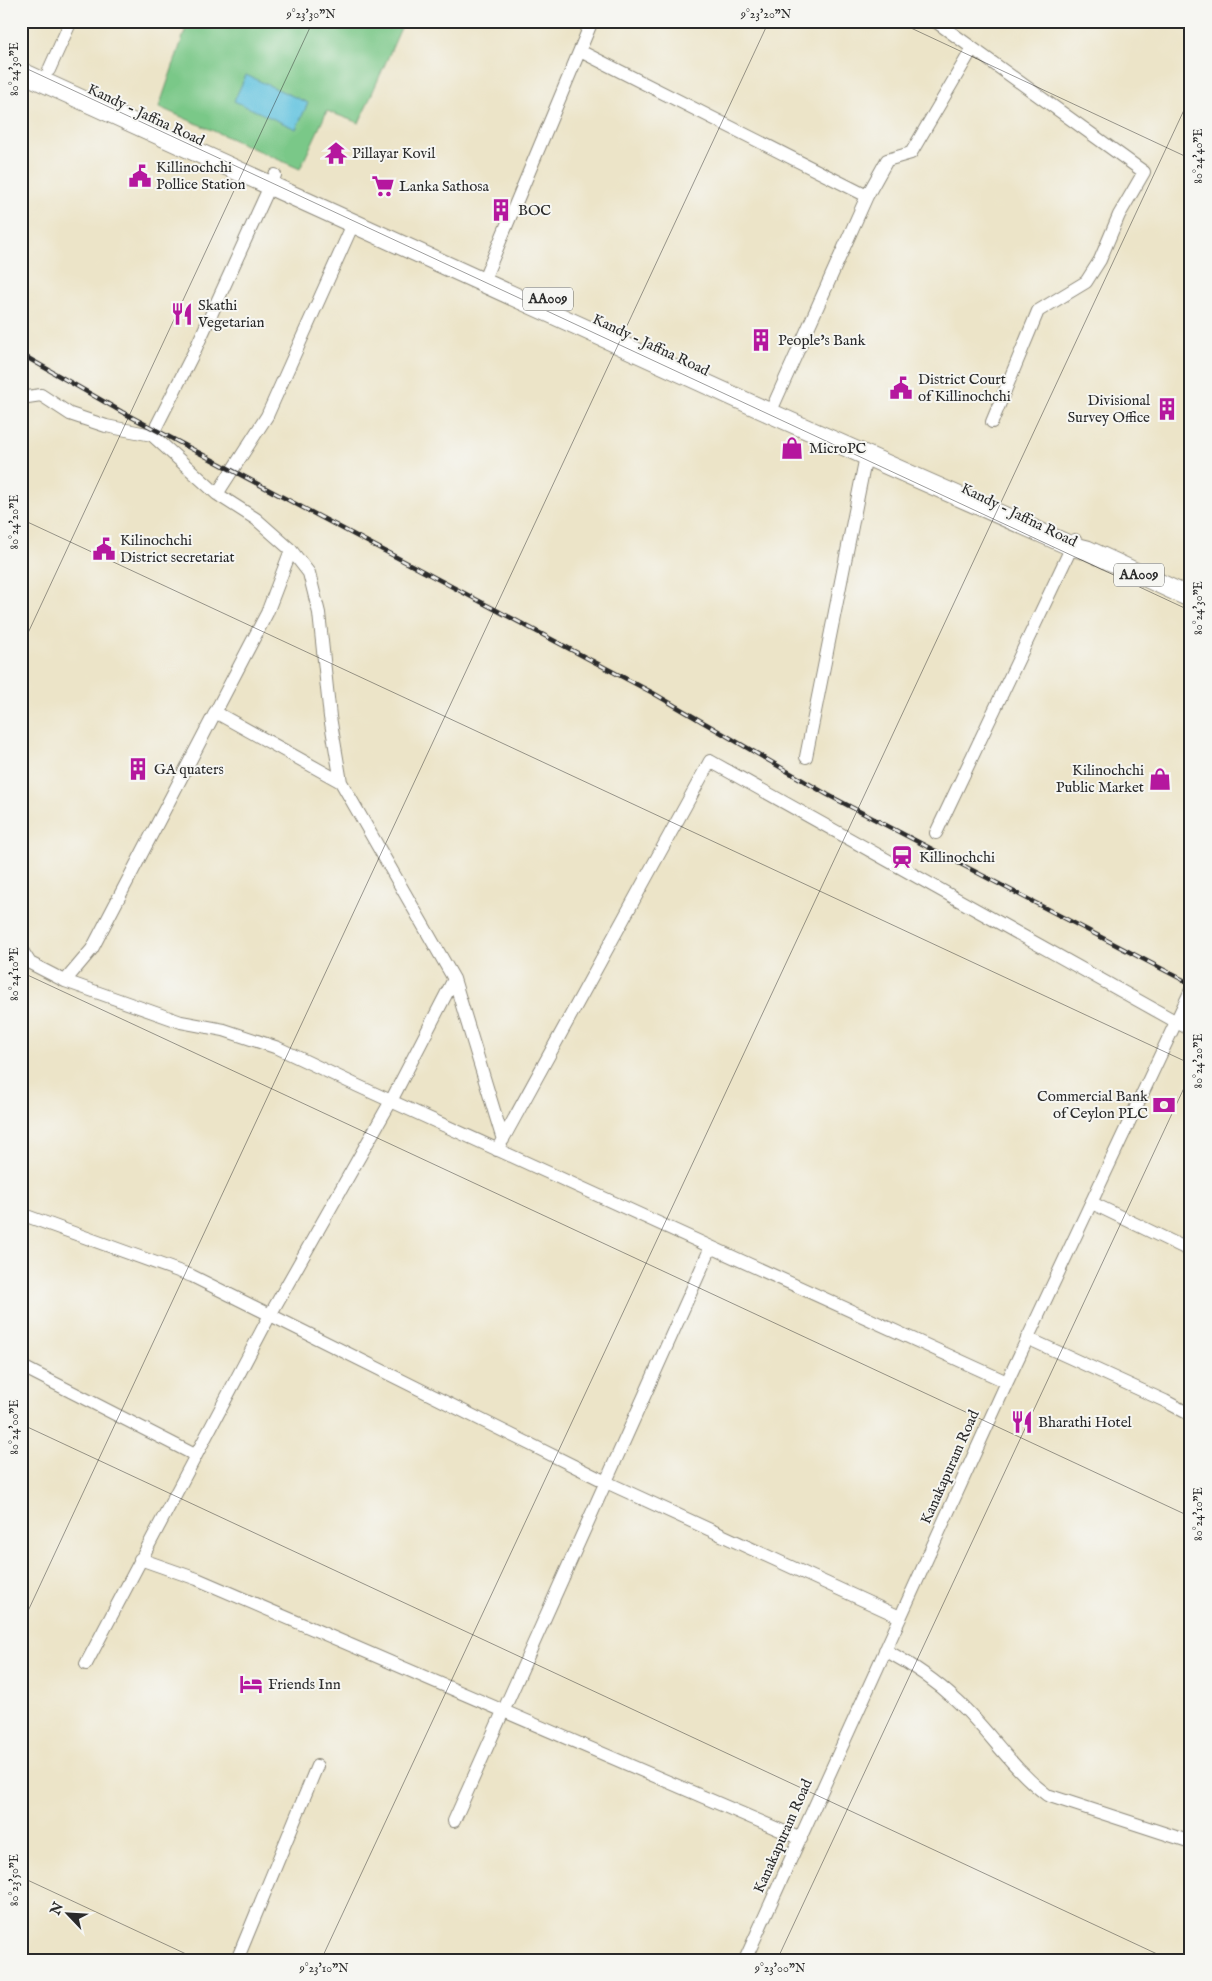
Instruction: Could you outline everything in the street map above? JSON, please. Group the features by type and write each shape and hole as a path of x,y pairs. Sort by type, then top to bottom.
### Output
{"highway":[{"name":"Kandy - Jaffna Road","path":"21,57 273,180 353,224 485,277"},
{"name":"Kandy - Jaffna Road","path":"21,72 273,180 1191,598"},
{"name":"Kandy - Jaffna Road","path":"773,408 866,456 1078,545"}],"street":[{"path":"49,70 71,21"},
{"path":"485,277 592,21"},
{"path":"935,21 1144,172 1119,215 1100,260 1086,282 1038,311 992,422"},
{"path":"773,408 867,196 887,160 911,153 972,49"},
{"path":"580,51 867,196"},
{"path":"152,435 196,350 273,180"},
{"path":"217,494 267,416 353,224"},
{"path":"21,398 41,395 70,414 106,426 152,435 217,494 256,519 291,550 309,573 319,613 330,716 341,782 454,980 500,1145"},
{"path":"806,757 866,456"},
{"path":"936,833 1078,545"},
{"path":"65,981 92,949 267,613 291,550"},
{"path":"216,712 341,782"},
{"path":"500,1145 710,761 1191,1030"},
{"path":"21,949 30,963 65,981 181,1022 224,1030 278,1048 391,1101 500,1145 711,1247 1007,1382"},
{"path":"86,1664 270,1315 391,1101 454,980"},
{"name":"Kanakapuram Road","path":"745,1960 1027,1338 1191,990"},
{"path":"1092,1203 1191,1251"},
{"path":"21,1214 192,1276 606,1482 900,1617"},
{"path":"454,1821 711,1247"},
{"path":"1027,1338 1165,1401 1191,1415"},
{"path":"21,1366 196,1455"},
{"path":"140,1559 197,1579 800,1838"},
{"path":"885,1650 914,1666 958,1701 1028,1780 1047,1794 1191,1842"},
{"path":"236,1960 317,1766"},
{"path":"1188,1960 1191,1952"}],"green space":[{"path":"173,21 404,21 359,123 327,111 300,169 159,107 186,28"}],"water":[{"path":"246,75 308,103 296,129 234,101"}],"railway":[{"path":"21,354 122,412 653,693 828,795 1191,984"}],"place":[{"name":"Pillayar Kovil","path":"336,153"},
{"name":"Killinochchi Pollice Station","path":"140,176"},
{"name":"Lanka Sathosa","path":"383,186"},
{"name":"BOC","path":"501,210"},
{"name":"Skathi Vegetarian","path":"182,314"},
{"name":"People's Bank","path":"761,340"},
{"name":"District Court of Killinochchi","path":"901,388"},
{"name":"Divisional Survey Office","path":"1167,409"},
{"name":"MicroPC","path":"792,448"},
{"name":"Kilinochchi District secretariat","path":"104,549"},
{"name":"GA quaters","path":"138,769"},
{"name":"Kilinochchi Public Market","path":"1160,779"},
{"name":"Killinochchi","path":"902,857"},
{"name":"Commercial Bank of Ceylon PLC","path":"1164,1105"},
{"name":"Bharathi Hotel","path":"1022,1422"},
{"name":"Friends Inn","path":"251,1684"}]}
